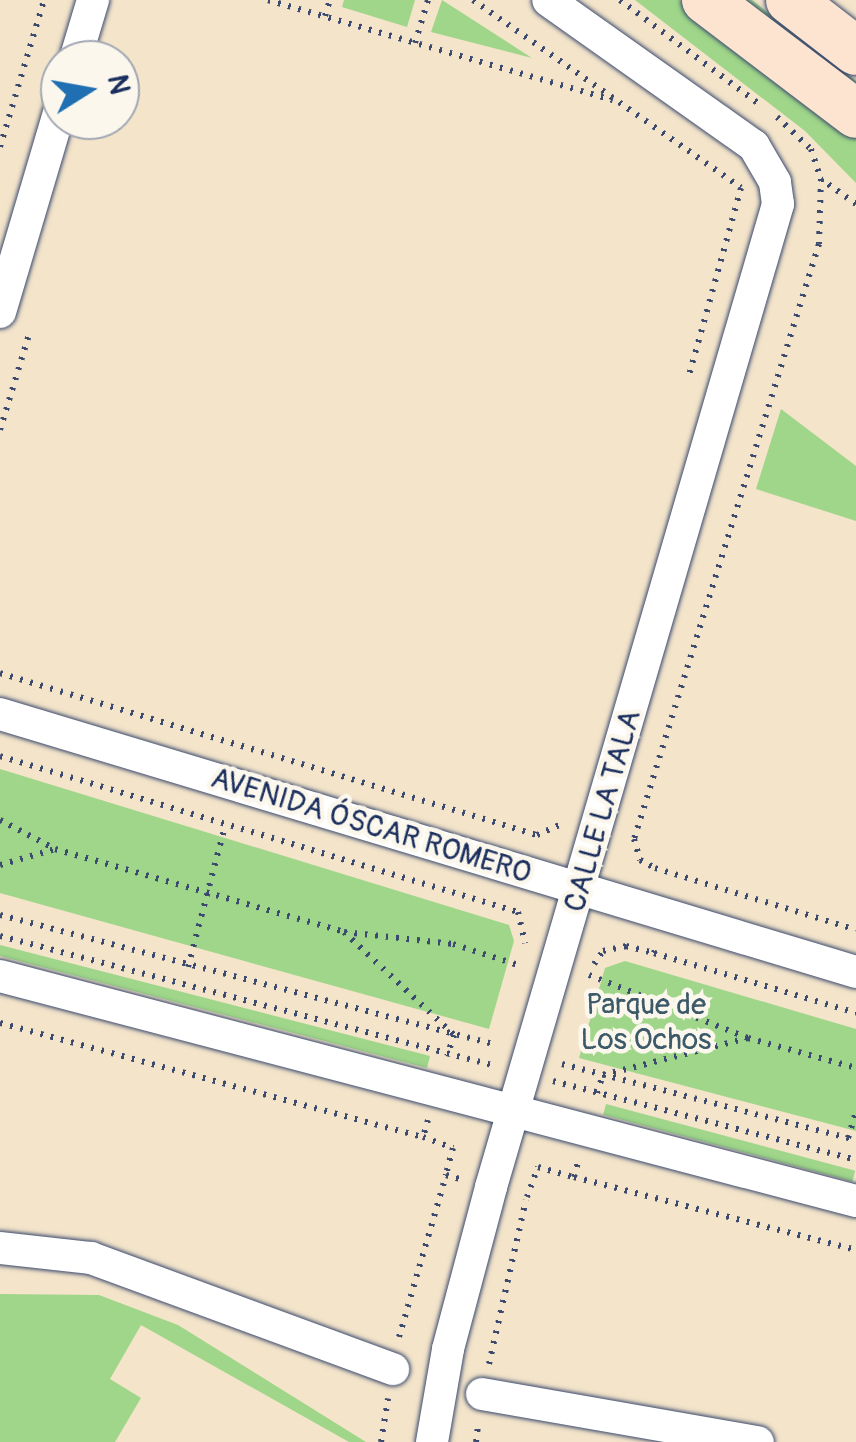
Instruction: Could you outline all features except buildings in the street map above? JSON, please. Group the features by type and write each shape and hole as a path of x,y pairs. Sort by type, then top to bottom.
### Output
{"main road":[{"path":"706,0 856,114"},
{"path":"790,0 856,51"}],"street":[{"path":"81,40 93,0"},
{"name":"CALLE LA TALA","path":"432,1442 448,1349 514,1111 776,227 775,182 754,146 548,0"},
{"path":"0,312 51,140"},
{"name":"AVENIDA ÓSCAR ROMERO","path":"0,714 856,972"},
{"path":"0,976 856,1201"},
{"path":"0,1248 91,1258 393,1369"},
{"path":"482,1394 758,1442"}],"path":[{"path":"0,147 44,0"},
{"path":"268,0 619,102"},
{"path":"325,16 330,0"},
{"path":"415,43 428,0"},
{"path":"474,0 742,188 683,397"},
{"path":"856,204 821,179 819,244 634,839 640,860 678,876 856,930"},
{"path":"0,673 537,834 561,827 566,811"},
{"path":"0,756 518,912 525,942 521,966 453,944 344,932 55,850 0,820"},
{"path":"188,967 225,826"},
{"path":"0,865 55,850"},
{"path":"654,953 678,876"},
{"path":"0,915 497,1045"},
{"path":"0,936 856,1160"},
{"path":"584,993 603,951 626,946 856,1014"},
{"path":"589,975 748,1038 856,1068"},
{"path":"0,1023 423,1137"},
{"path":"562,1064 567,1046"},
{"path":"603,1075 852,1140 856,1112"},
{"path":"393,1369 446,1175"},
{"path":"574,1176 856,1250"},
{"path":"482,1394 526,1199"}],"green space":[{"path":"344,0 415,0 407,27 342,7"},
{"path":"442,0 532,58 431,32"},
{"path":"635,0 679,0 856,136 856,183 805,131"},
{"path":"735,0 752,0 856,81 856,93"},
{"path":"781,409 856,466 856,521 756,489"},
{"name":"Parque de Los Ochos","path":"0,769 509,925 514,941 489,1029 0,893"},
{"path":"0,945 430,1056 427,1068 0,956"},
{"name":"Parque de Los Ochos","path":"625,961 856,1029 856,1131 579,1058 605,968"},
{"path":"606,1104 855,1171 852,1181 603,1115"},
{"path":"0,1294 99,1295 178,1325 366,1442 349,1442 141,1325 110,1379 141,1398 115,1442 0,1442"}]}
